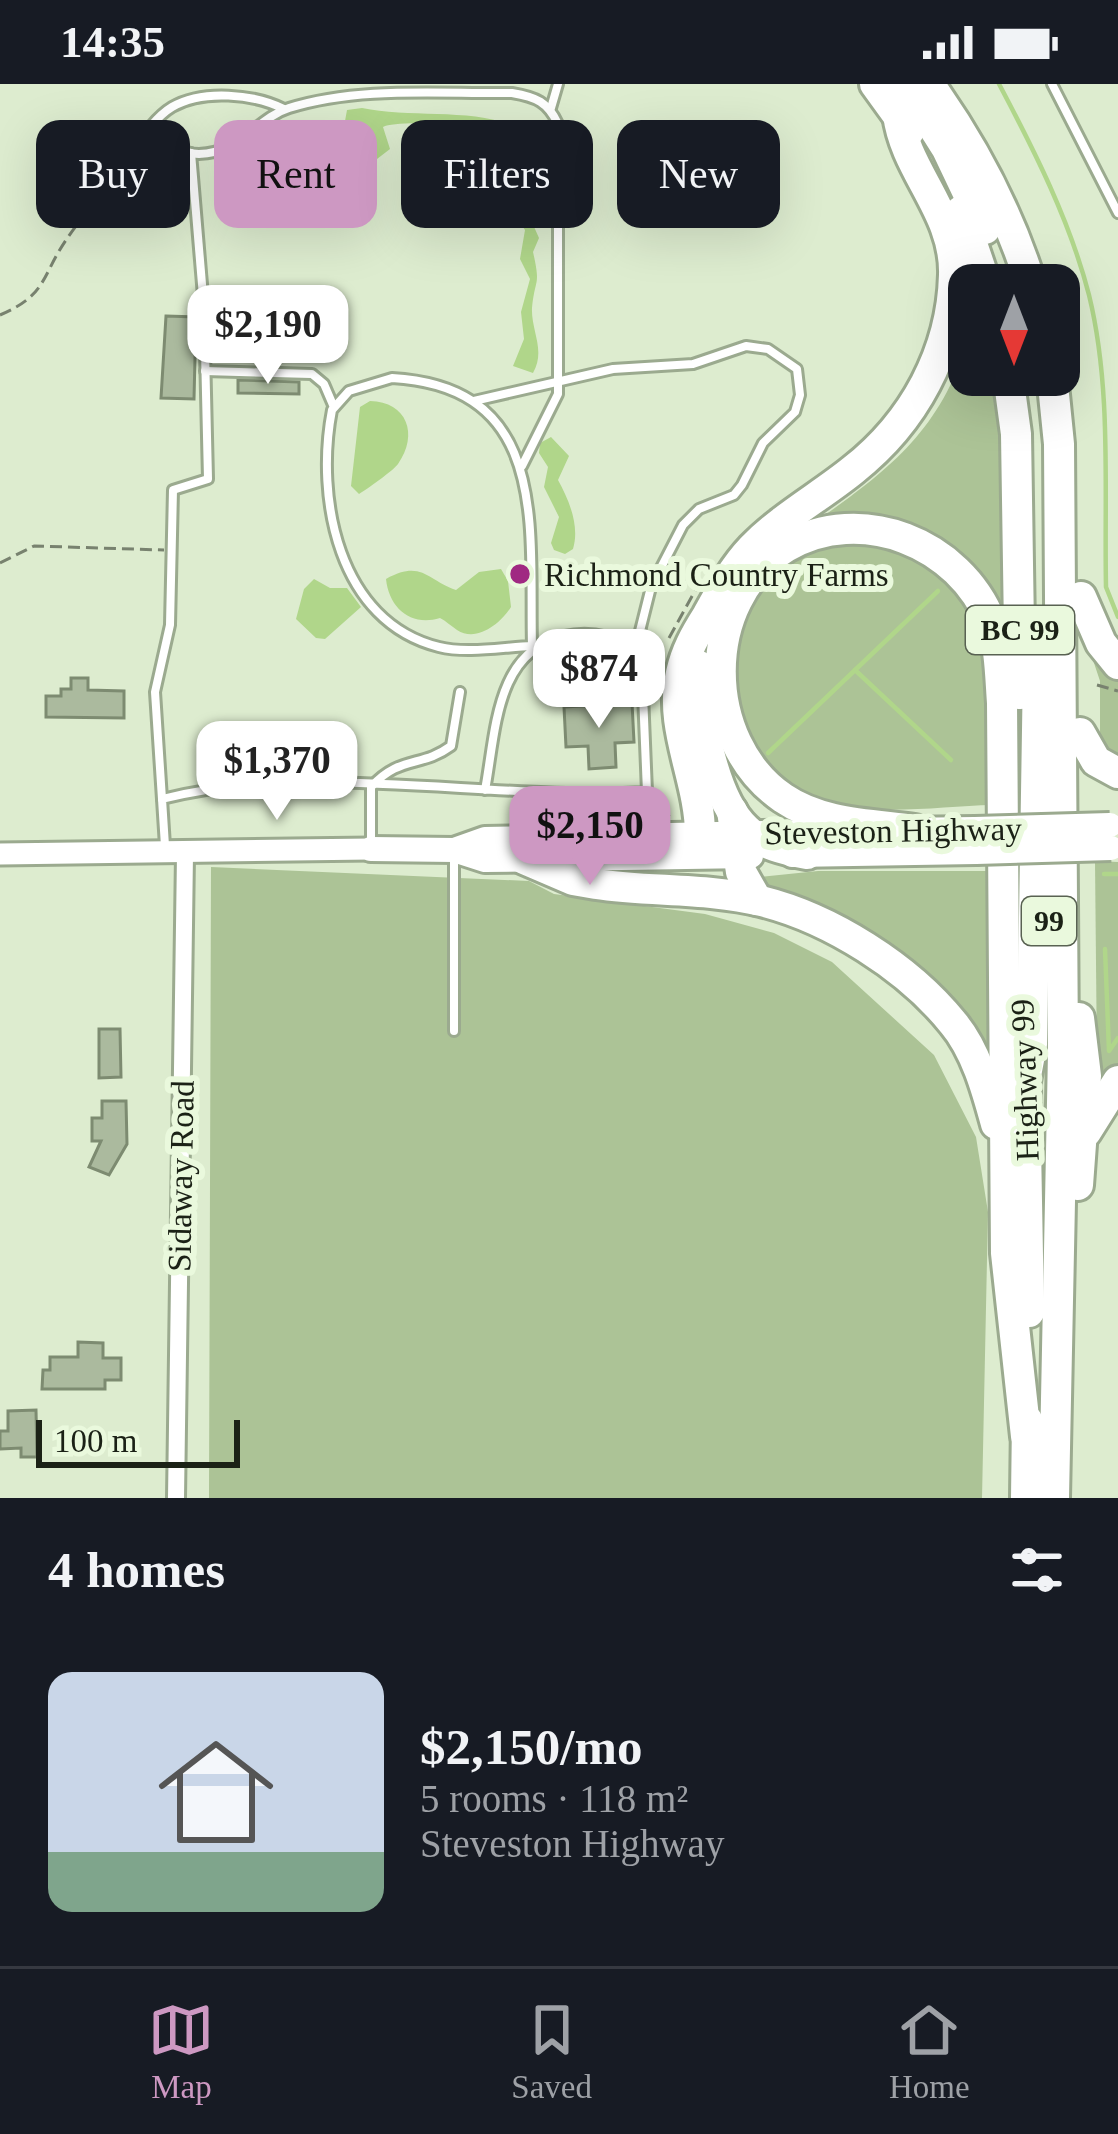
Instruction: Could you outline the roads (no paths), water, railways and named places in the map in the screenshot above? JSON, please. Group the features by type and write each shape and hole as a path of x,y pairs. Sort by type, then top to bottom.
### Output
{"highway":[{"path":"875,84 911,93 982,163 1025,264"},
{"path":"911,93 979,264"},
{"path":"911,93 970,194 997,264"},
{"path":"700,834 698,792 679,720 679,679 688,645 734,569 756,544 858,467 888,437 924,389 949,325 953,248 945,218 901,136 911,93"},
{"name":"Highway 99","path":"1011,396 1020,571 1030,1251 1026,1498"},
{"name":"99","path":"1027,396 1034,442 1050,794 1049,1208 1060,1241"},
{"name":"Highway 99","path":"1054,396 1059,472 1064,1054 1054,1498"},
{"path":"1059,472 1074,489 1081,597 1078,989 1086,1076 1071,1251 1059,1291"},
{"path":"915,830 806,812 769,787 736,741 723,709 718,676 726,629 761,569 786,547 856,527 895,534 931,549 956,570 978,595 992,626 1002,703 1006,1253 1026,1436"},
{"path":"1081,597 1101,643 1107,675"},
{"name":"99","path":"1024,1082 1032,1044 1040,601"},
{"path":"708,613 700,648 701,717 757,900"},
{"path":"1080,734 1096,761 1118,773"},
{"path":"738,833 807,854"},
{"path":"524,860 596,884 757,900 802,914 870,952 954,1024 982,1080 1005,1165"},
{"path":"1084,1137 1097,1108 1118,1081"}],"main road":[{"name":"Steveston Highway","path":"454,850 485,839 738,833 915,830 975,841"},
{"name":"Steveston Highway","path":"371,849 454,850 484,860 524,860 738,833"},
{"name":"Steveston Highway","path":"807,854 1114,836"}],"street":[{"name":"Steveston Highway","path":"0,854 371,849"},
{"name":"Sidaway Road","path":"175,854 176,1498"}],"lane":[{"path":"551,109 558,84"},
{"path":"1052,84 1118,212"},
{"path":"175,854 162,799 155,692 170,625 173,490 208,478 191,153 238,143 284,110 345,96 512,93 534,96 551,109 558,124 559,381 552,411 521,467"},
{"path":"159,120 172,107 199,99 264,99 284,110"},
{"path":"472,401 613,369 693,364 746,346 768,349 797,370 800,395 795,412 763,443 742,485 734,495 699,508 683,525 651,587 634,655"},
{"path":"206,371 312,374 324,384 334,406"},
{"path":"162,799 202,788 371,787 568,797 647,792 643,694 627,645 596,633 532,646 445,648 391,624 374,609 332,532 328,429 334,406 349,391 392,378 425,382 472,401 504,428 521,467 532,646 516,662 505,690 484,790"},
{"path":"371,849 371,787 389,766 437,756 451,746 460,692"},
{"path":"454,850 454,1031"}],"waterway":[{"path":"999,84 1061,213 1089,295 1104,403 1106,587 1118,617"},
{"path":"768,753 938,591"},
{"path":"855,670 951,760"},
{"path":"1104,874 1118,874"},
{"path":"1105,949 1109,1051 1118,1038"}],"place":[{"name":"Richmond Country Farms","path":"520,574"}]}
